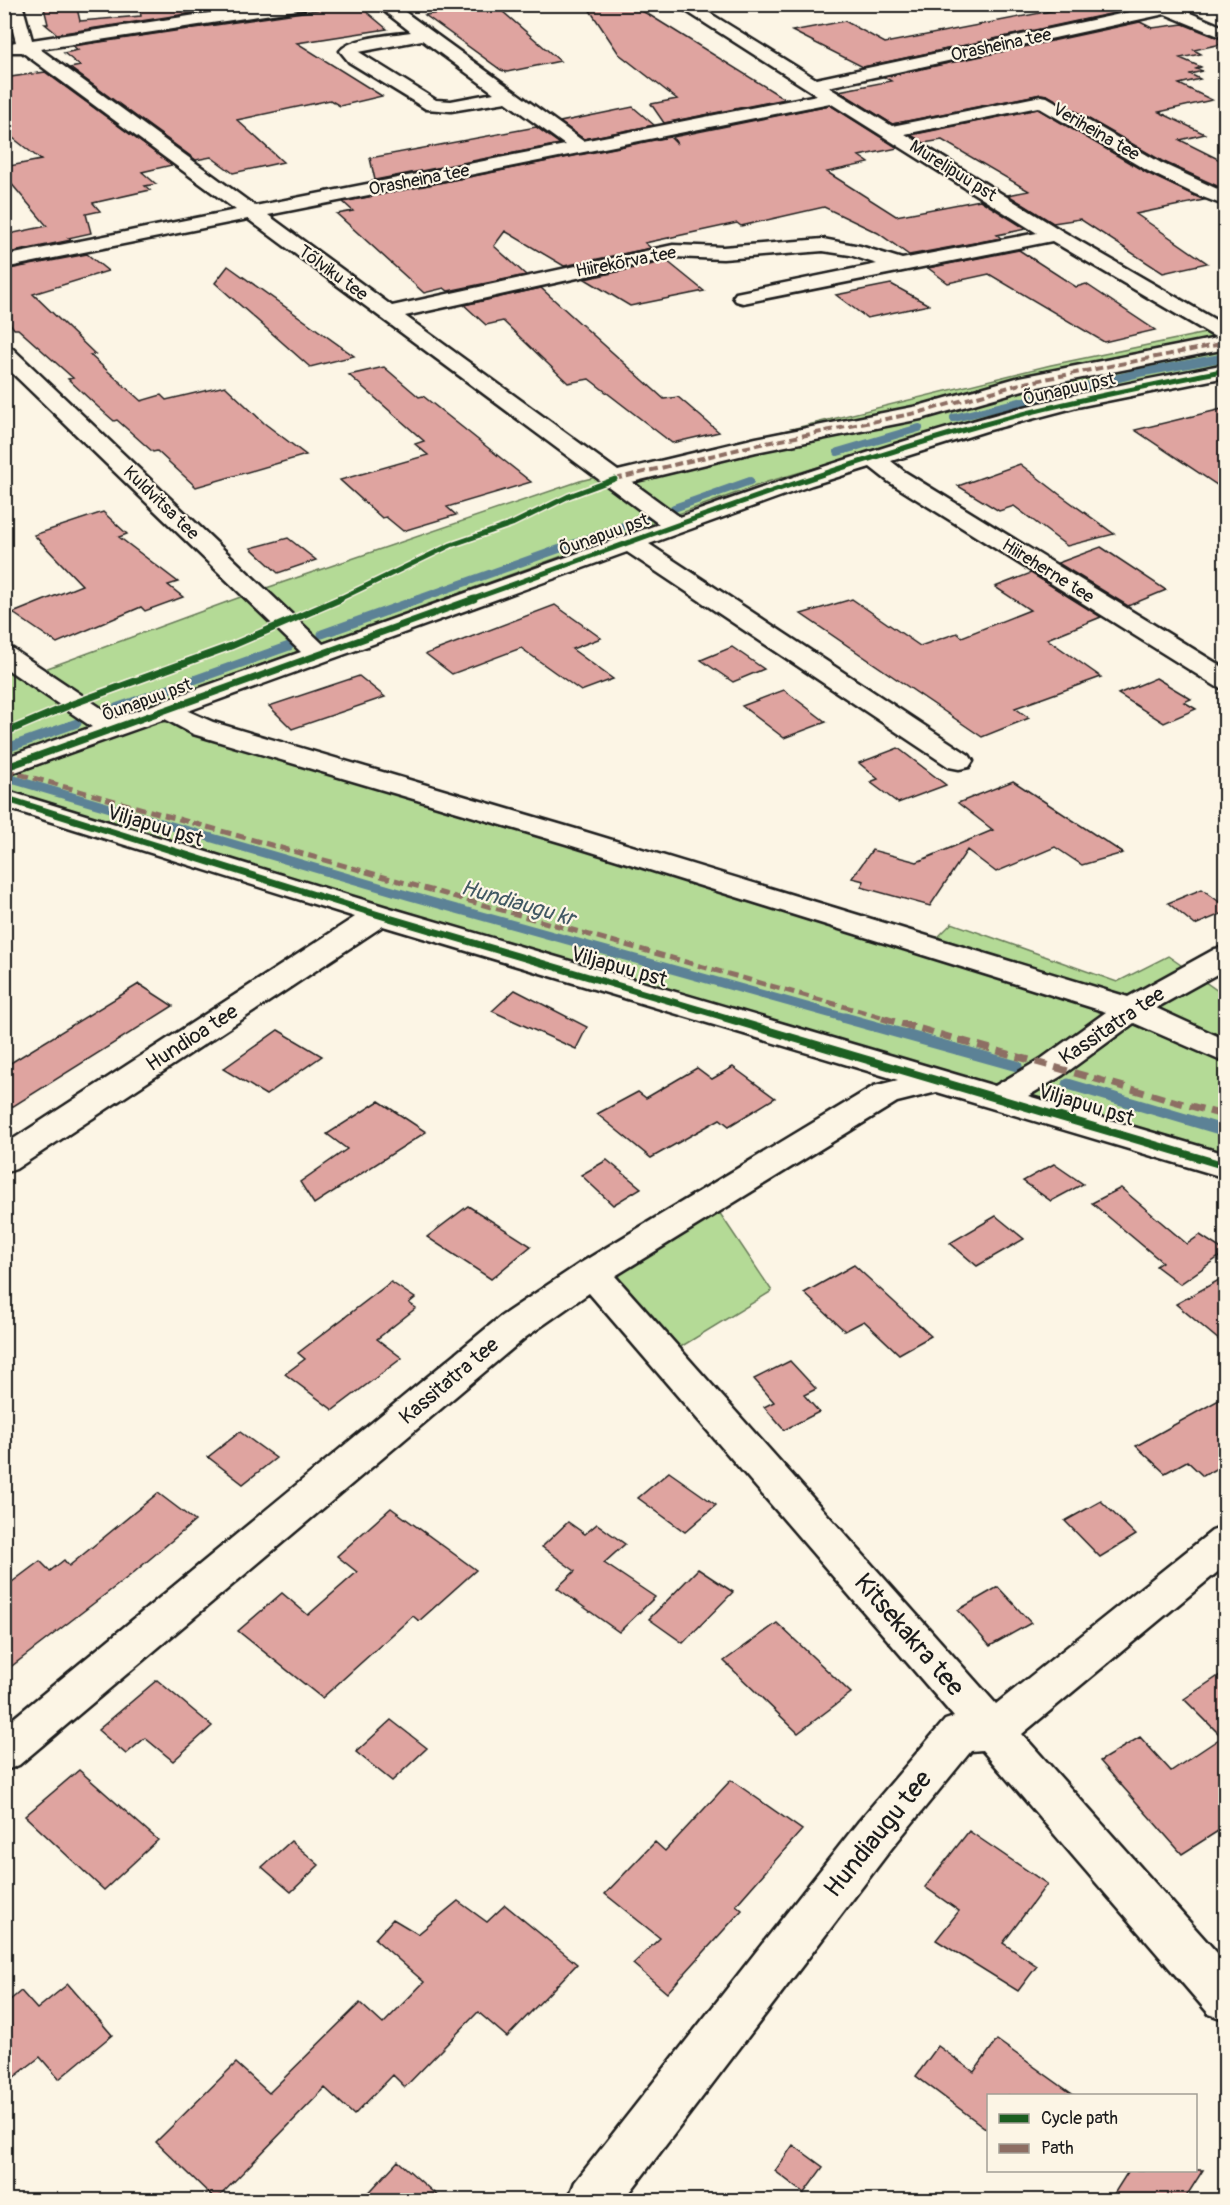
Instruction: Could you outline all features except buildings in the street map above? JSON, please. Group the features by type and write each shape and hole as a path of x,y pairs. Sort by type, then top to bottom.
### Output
{"street":[{"path":"14,4 25,46"},
{"path":"4,50 304,4"},
{"path":"383,4 581,148"},
{"name":"Murelipuu pst","path":"683,4 1055,235 1226,335"},
{"name":"Orasheina tee","path":"813,84 1161,7 1190,4"},
{"path":"1161,7 1226,34"},
{"path":"425,35 362,45 348,51 354,58 432,105 451,106 508,96"},
{"name":"Tõlviku tee","path":"25,46 676,525"},
{"name":"Orasheina tee","path":"4,262 832,97"},
{"name":"Veriheina tee","path":"890,132 1041,101 1158,167 1203,191 1226,200"},
{"name":"Hiirekõrva tee","path":"743,297 1055,235"},
{"name":"Hiirekõrva tee","path":"388,312 673,251 723,252 823,245 853,250 902,266"},
{"path":"615,479 756,445 921,412 1020,384 1226,343"},
{"name":"Kuldvitsa tee","path":"4,353 317,653"},
{"name":"Õunapuu pst","path":"4,768 317,653 676,525 873,458 1076,401 1226,370"},
{"path":"921,412 956,433"},
{"name":"Hiireherne tee","path":"873,458 897,477 1226,681"},
{"name":"Õunapuu pst","path":"629,542 959,761"},
{"path":"4,655 112,728"},
{"path":"168,708 179,717 203,728 576,838 1131,1009 1226,1053"},
{"name":"Viljapuu pst","path":"4,798 379,915 1226,1166"},
{"name":"Hundioa tee","path":"4,1161 379,915"},
{"name":"Kassitatra tee","path":"1000,1098 1052,1067 1131,1009 1226,956"},
{"path":"832,1049 854,1078 855,1112"},
{"name":"Kassitatra tee","path":"4,1752 513,1327 592,1273 886,1094 940,1080"},
{"name":"Kitsekakra tee","path":"592,1273 1226,1998"},
{"path":"994,1731 1226,1542"},
{"name":"Hundiaugu tee","path":"593,2200 875,1835 960,1732 994,1731"}],"green space":[{"path":"1225,329 1225,364 1038,403 767,482 5,757 4,667 53,701 70,694 42,670 246,595 580,481 1051,365"},
{"path":"155,722 169,722 194,733 927,948 952,923 1117,982 1168,956 1225,996 1225,1156 390,909 5,789 5,778"},
{"path":"717,1209 772,1291 674,1351 612,1275"}],"waterway":[{"path":"954,418 1139,373 1226,357"},
{"path":"838,452 919,428"},
{"path":"674,508 750,481"},
{"path":"416,600 646,518"},
{"path":"322,634 420,599"},
{"path":"116,708 289,646"},
{"path":"4,749 77,723"},
{"name":"Hundiaugu kr","path":"8,778 410,896 850,1019"},
{"name":"Hundiaugu kr","path":"845,1018 1017,1066"},
{"name":"Hundiaugu kr","path":"1068,1084 1226,1131"}],"marked path":[{"path":"615,479 756,445 921,412 1020,384 1226,343"},
{"path":"5,770 337,862 1226,1116"}],"cycle path":[{"path":"4,768 804,480 978,426 1076,401 1226,370"},
{"path":"4,733 75,703 231,646 363,589 451,545 512,524 569,496 615,479"},
{"path":"4,798 379,915 1226,1166"}]}
